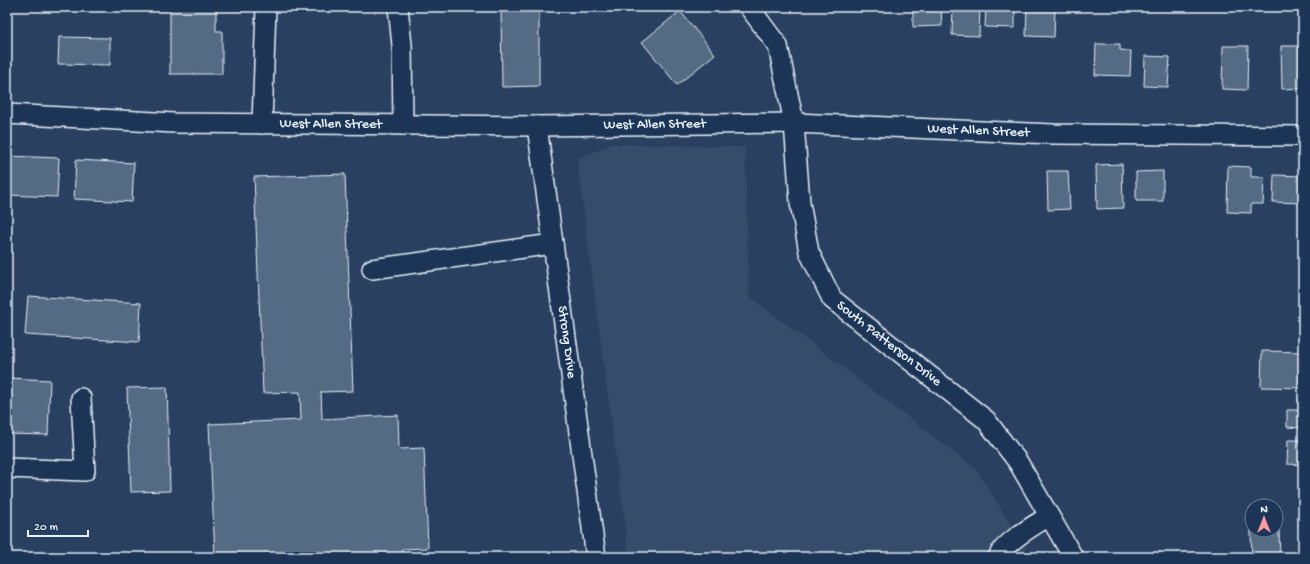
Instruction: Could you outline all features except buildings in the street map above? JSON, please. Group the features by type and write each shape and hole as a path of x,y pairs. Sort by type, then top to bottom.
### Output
{"street":[{"path":"262,124 266,7"},
{"path":"398,7 402,45 403,125"},
{"name":"South Patterson Drive","path":"749,7 778,46 794,123 800,203 809,252 832,299 986,420 1018,462 1073,557"},
{"name":"West Allen Street","path":"7,114 174,123 537,126 794,123 1053,134 1303,136"},
{"name":"Strong Drive","path":"537,126 596,557"},
{"path":"372,269 553,244"},
{"path":"7,468 85,471 81,398"},
{"path":"998,557 1004,547 1049,516"}],"shaded area":[{"path":"612,144 745,147 749,296 976,469 1031,557 629,557 577,159"}]}
